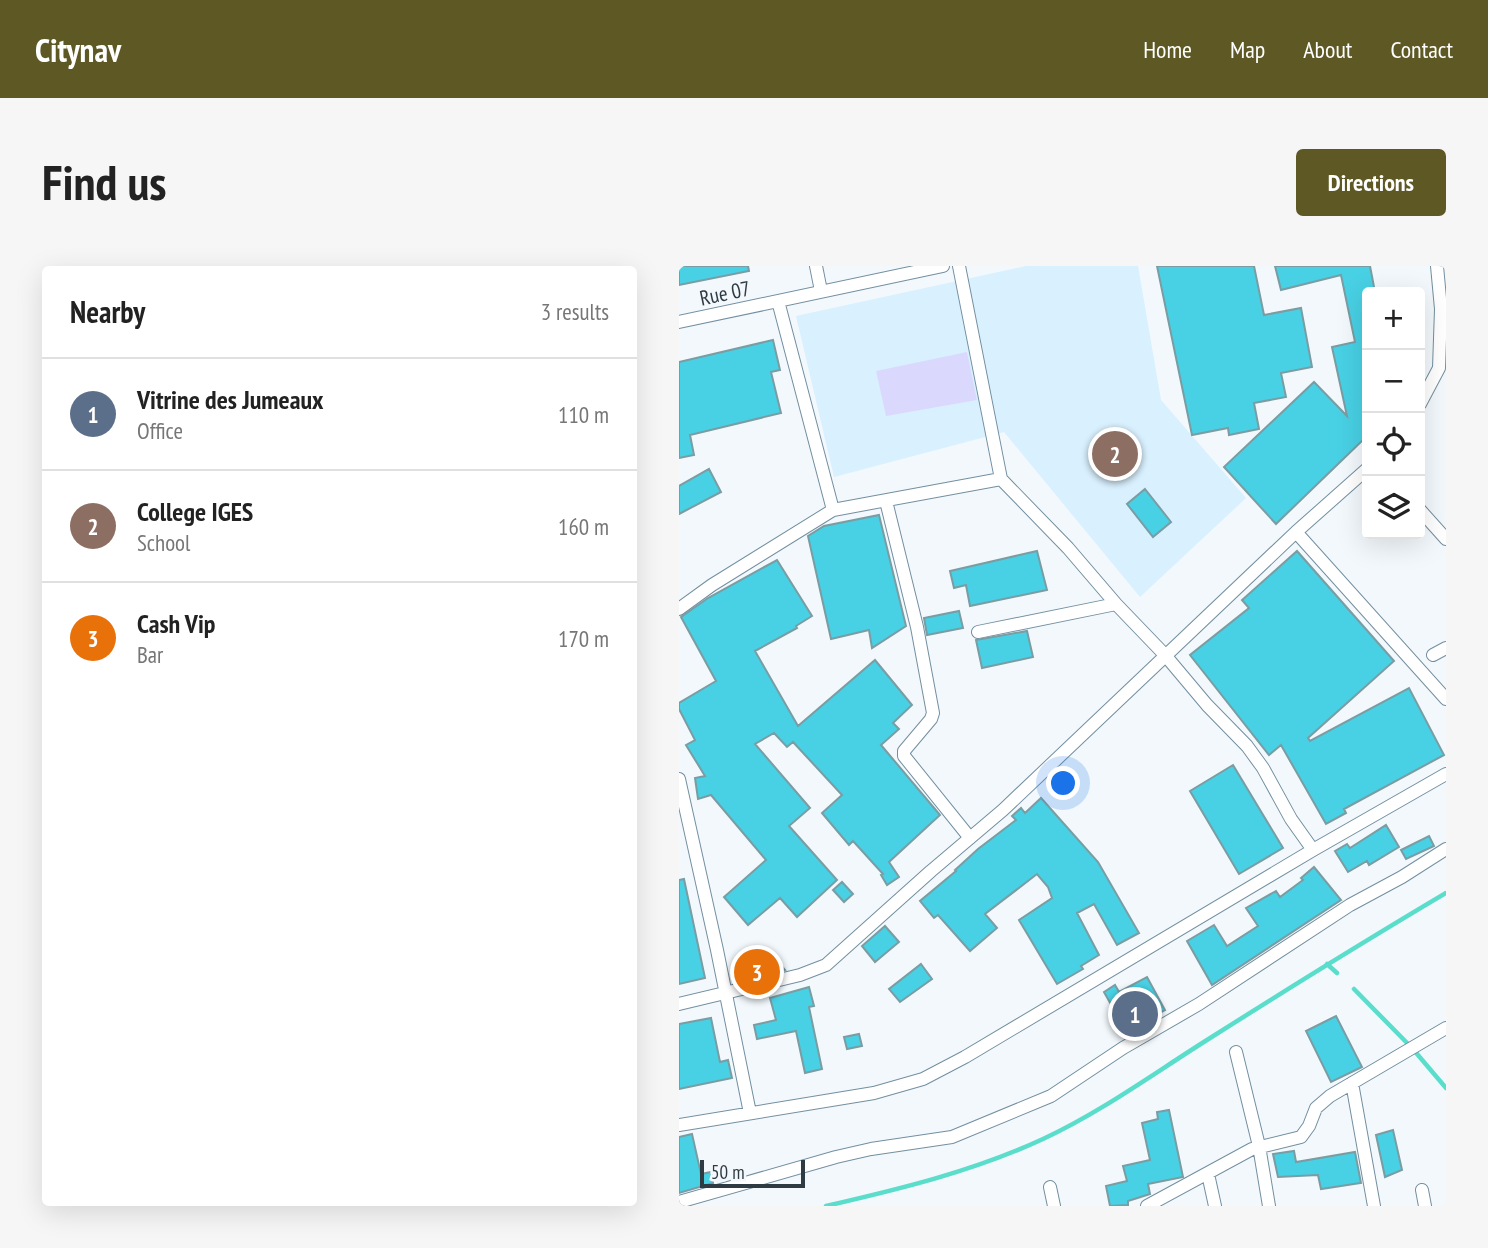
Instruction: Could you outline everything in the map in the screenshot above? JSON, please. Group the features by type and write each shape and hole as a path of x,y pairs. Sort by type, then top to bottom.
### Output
{"street":[{"path":"816,266 821,292"},
{"name":"Rue 07","path":"679,322 943,266"},
{"path":"959,266 1001,479 1247,746 1313,850"},
{"path":"1437,266 1441,309 1440,370 1446,386"},
{"path":"778,301 833,510"},
{"path":"1425,396 1440,370"},
{"path":"679,1004 800,975 826,965 1089,730 1165,655 1362,473"},
{"path":"679,609 712,584 833,510 1001,479"},
{"path":"886,501 917,627 933,713 904,751 904,756 970,838"},
{"path":"1425,516 1446,539"},
{"path":"1296,532 1446,699"},
{"path":"978,632 1116,604"},
{"path":"1433,656 1446,648"},
{"path":"679,1125 874,1093 923,1079 965,1057 1446,774"},
{"path":"679,779 750,1113"},
{"path":"679,1202 836,1157 953,1137 1051,1096 1123,1048 1199,1004 1350,905 1446,849"},
{"path":"1152,1204 1259,1146 1301,1137 1316,1108 1352,1083 1446,1028"},
{"path":"1236,1052 1259,1146 1269,1206"},
{"path":"1352,1083 1374,1206"},
{"path":"1208,1174 1215,1206"},
{"path":"1050,1187 1054,1206"},
{"path":"1422,1190 1425,1206"}],"shaded area":[{"path":"1026,266 1138,266 1161,400 1246,498 1140,597 1004,432 834,477 796,316"},
{"path":"967,352 977,400 886,416 876,371"}],"building":[{"path":"679,266 748,266 749,271 679,285"},
{"path":"1157,266 1254,266 1264,315 1301,308 1312,367 1281,373 1286,397 1254,403 1259,429 1229,435 1228,428 1192,435"},
{"path":"1275,266 1370,266 1374,287 1362,287 1362,441 1276,524 1224,467 1314,382 1347,416 1332,347 1355,342 1341,275 1281,290"},
{"path":"773,340 780,370 771,372 781,413 690,435 694,455 679,458 679,362"},
{"path":"709,469 721,492 679,514 679,486"},
{"path":"1145,489 1171,522 1153,537 1127,504"},
{"path":"879,515 906,626 872,648 869,630 831,639 808,536 824,526"},
{"path":"1037,551 1047,590 970,606 966,585 954,588 950,571"},
{"path":"1297,551 1394,661 1308,738 1310,741 1409,688 1444,755 1344,809 1346,813 1326,824 1281,745 1269,755 1190,655 1249,608 1242,600"},
{"path":"777,560 812,616 796,626 797,628 755,651 798,726 875,660 912,705 893,723 899,729 881,745 940,815 889,862 899,877 887,885 881,875 883,874 853,841 849,845 822,813 842,795 793,742 787,747 774,733 755,744 810,808 789,826 837,880 797,917 780,898 748,925 724,897 766,860 711,795 698,799 695,778 705,776 686,745 695,740 679,709 679,703 716,681 681,617 708,598"},
{"path":"959,611 963,628 927,635 924,618"},
{"path":"1027,631 1033,657 982,668 976,640"},
{"path":"1233,765 1283,848 1239,874 1190,791"},
{"path":"1041,798 1098,862 1139,933 1117,945 1094,904 1077,913 1099,955 1081,966 1083,969 1057,984 1019,920 1052,898 1048,887 1037,874 985,914 997,928 970,951 938,915 934,918 920,901 978,849 1016,820 1012,816 1021,808 1025,813"},
{"path":"1386,825 1399,847 1369,865 1367,861 1348,872 1335,851 1347,844 1350,848"},
{"path":"1429,836 1434,846 1406,859 1401,850"},
{"path":"1314,867 1341,900 1212,985 1187,941 1214,925 1227,946 1258,926 1246,908 1276,891 1280,897 1303,880 1301,878"},
{"path":"684,879 705,978 679,984 679,880"},
{"path":"842,882 853,894 844,902 833,890"},
{"path":"885,926 899,942 875,962 862,946"},
{"path":"747,955 761,967 775,958 785,970 742,980 745,978 737,966"},
{"path":"921,964 932,979 900,1002 889,989"},
{"path":"1147,977 1165,1010 1126,1031 1104,992 1115,985 1119,992"},
{"path":"809,987 814,1006 809,1007 822,1069 805,1073 796,1031 757,1039 754,1025 776,1020 770,998"},
{"path":"1336,1016 1362,1067 1331,1082 1306,1031"},
{"path":"711,1018 720,1062 728,1060 732,1078 679,1089 679,1024"},
{"path":"859,1034 862,1046 847,1049 844,1037"},
{"path":"1169,1110 1183,1177 1148,1184 1150,1194 1128,1201 1128,1205 1110,1206 1106,1186 1127,1181 1123,1166 1150,1160 1142,1123 1158,1119 1157,1112"},
{"path":"1393,1130 1402,1170 1385,1177 1376,1135"},
{"path":"692,1134 701,1174 711,1172 713,1183 679,1193 679,1137"},
{"path":"1294,1151 1296,1162 1355,1152 1361,1183 1321,1189 1318,1175 1278,1177 1273,1154"}],"waterway":[{"path":"826,1206 964,1170 1043,1139 1106,1105 1296,984 1446,893"},
{"path":"1327,964 1337,973"},
{"path":"1354,989 1412,1048 1446,1088"}],"place":[{"name":"College IGES","path":"1115,454"},
{"name":"Cash Vip","path":"757,972"},
{"name":"Vitrine des Jumeaux","path":"1135,1014"}]}
